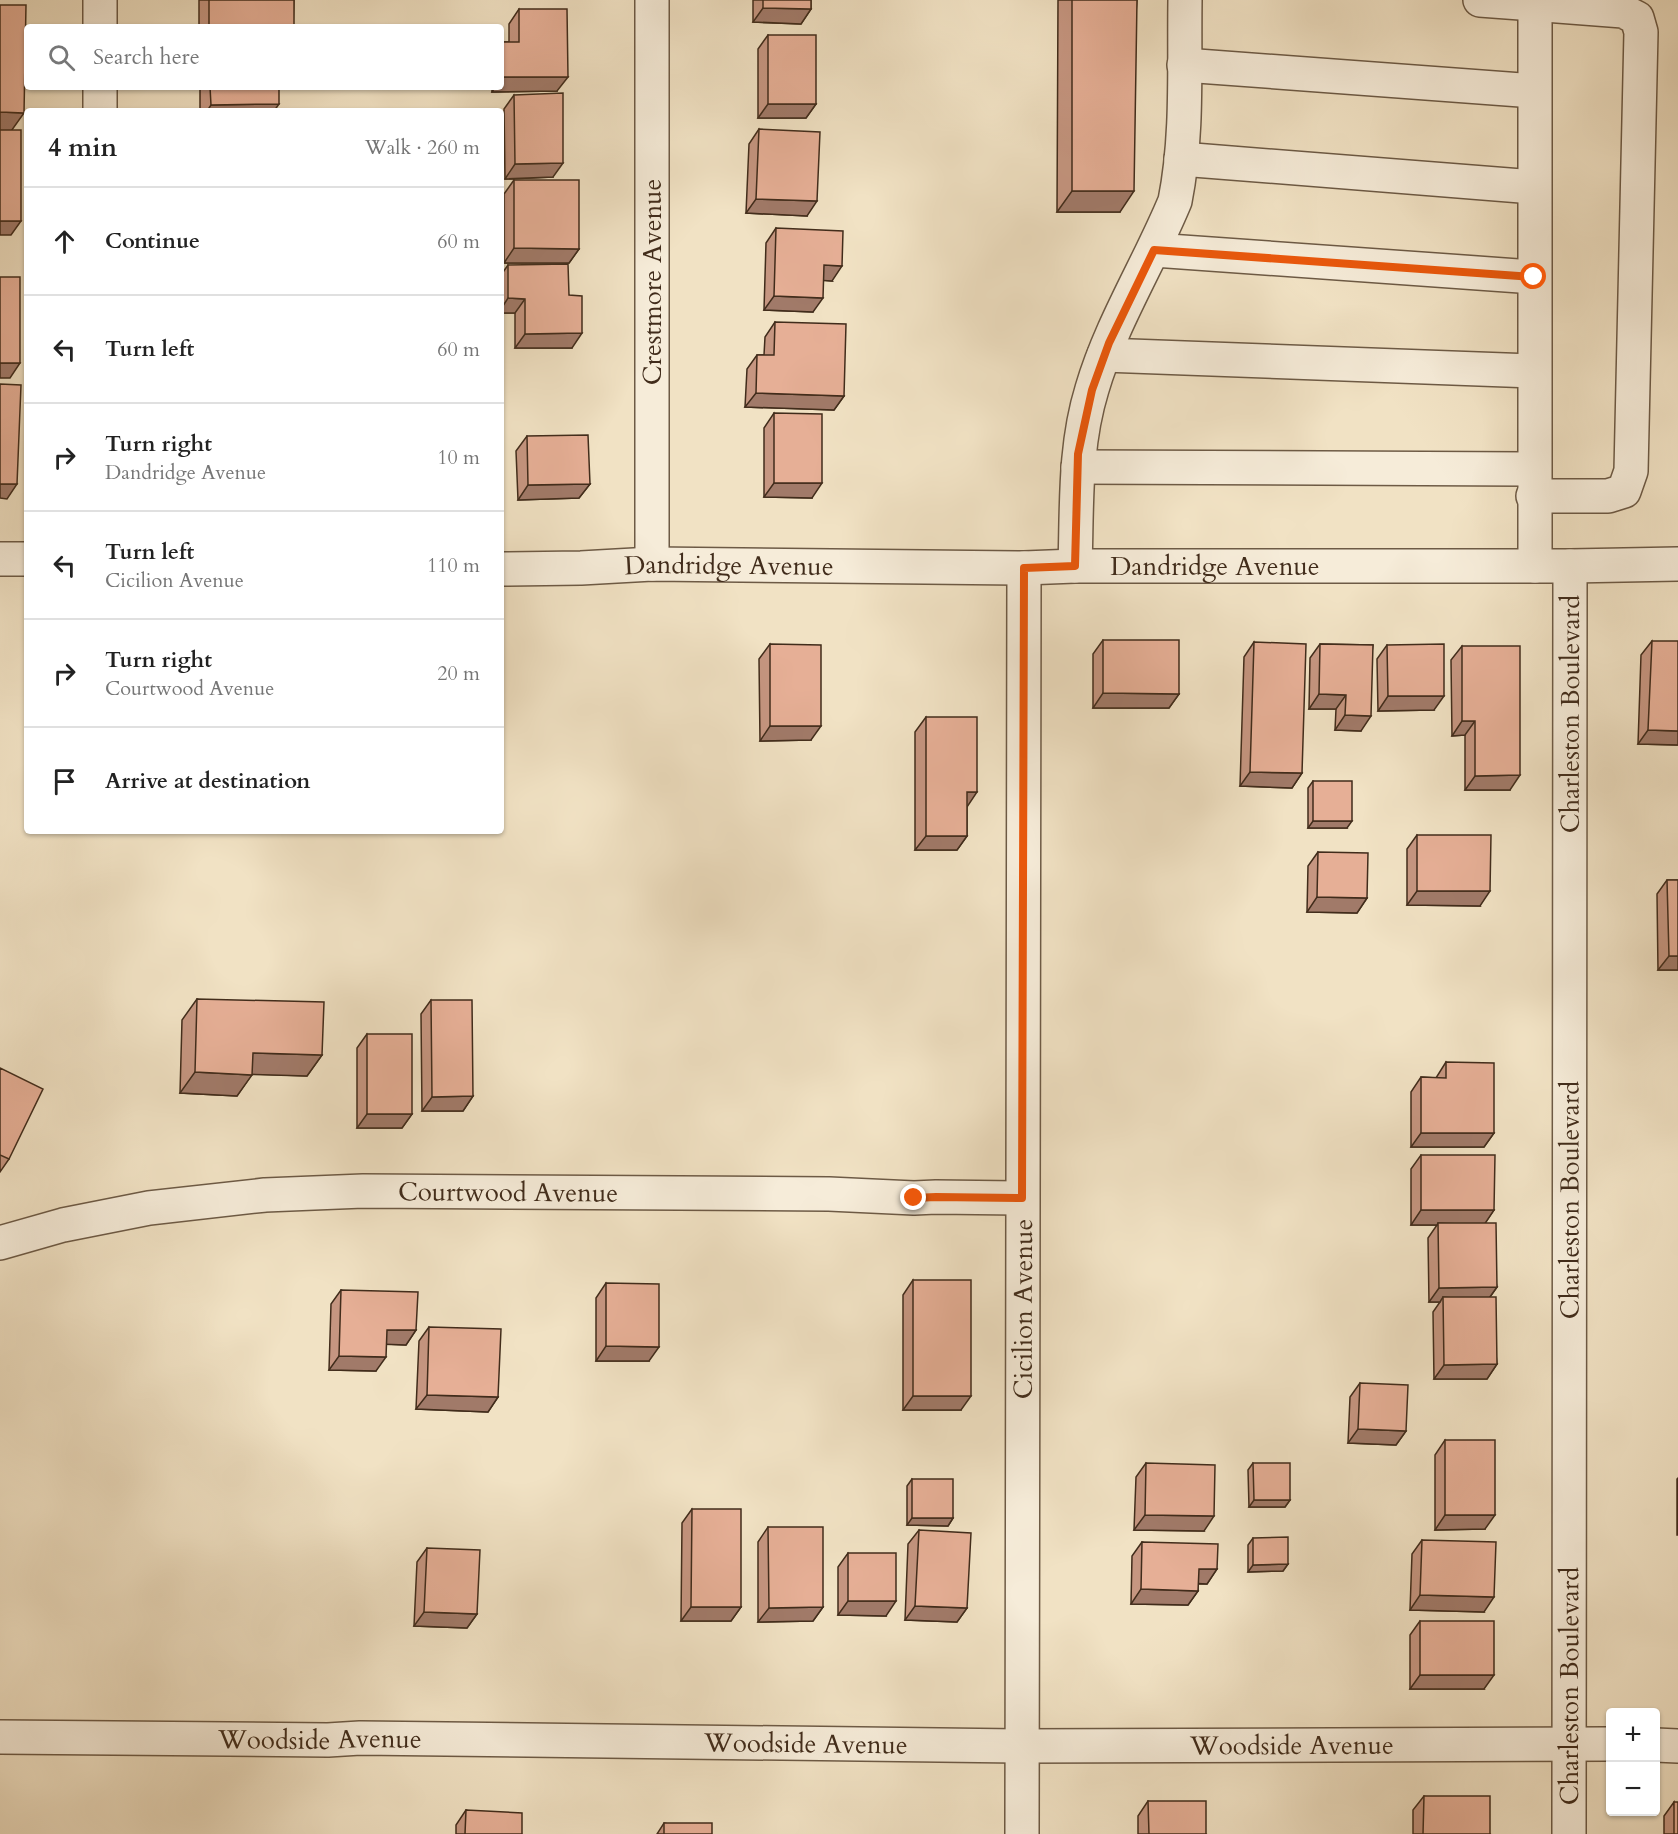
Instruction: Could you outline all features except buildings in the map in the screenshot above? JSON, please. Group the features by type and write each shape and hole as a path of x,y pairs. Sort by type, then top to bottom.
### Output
{"street":[{"path":"100,0 100,24"},
{"name":"Crestmore Avenue","path":"652,0 652,564"},
{"path":"1075,566 1078,454 1092,390 1104,355 1175,201 1181,159 1185,0"},
{"path":"1078,467 1533,483 1608,496 1624,490 1631,471 1641,32 1637,18 1623,11 1506,2 1534,91 1533,483 1535,566"},
{"path":"1184,65 1534,91"},
{"path":"100,90 100,108"},
{"path":"1181,159 1534,187"},
{"path":"1154,250 1534,277"},
{"path":"1104,355 1534,371"},
{"path":"0,559 24,559"},
{"name":"Dandridge Avenue","path":"504,569 652,564 1024,568 1678,564"},
{"name":"Charleston Boulevard","path":"1569,566 1569,1834"},
{"name":"Cicilion Avenue","path":"1022,1834 1024,568"},
{"name":"Courtwood Avenue","path":"0,1243 63,1225 149,1208 265,1195 308,1193 375,1191 829,1194 914,1198 1022,1198"},
{"name":"Woodside Avenue","path":"0,1737 328,1740 360,1738 1022,1746 1606,1744"},
{"path":"1660,1745 1678,1746"}],"route":[{"path":"914,1198 1022,1198 1024,568 1075,566 1078,454 1092,390 1109,343 1154,250 1534,277"}]}
